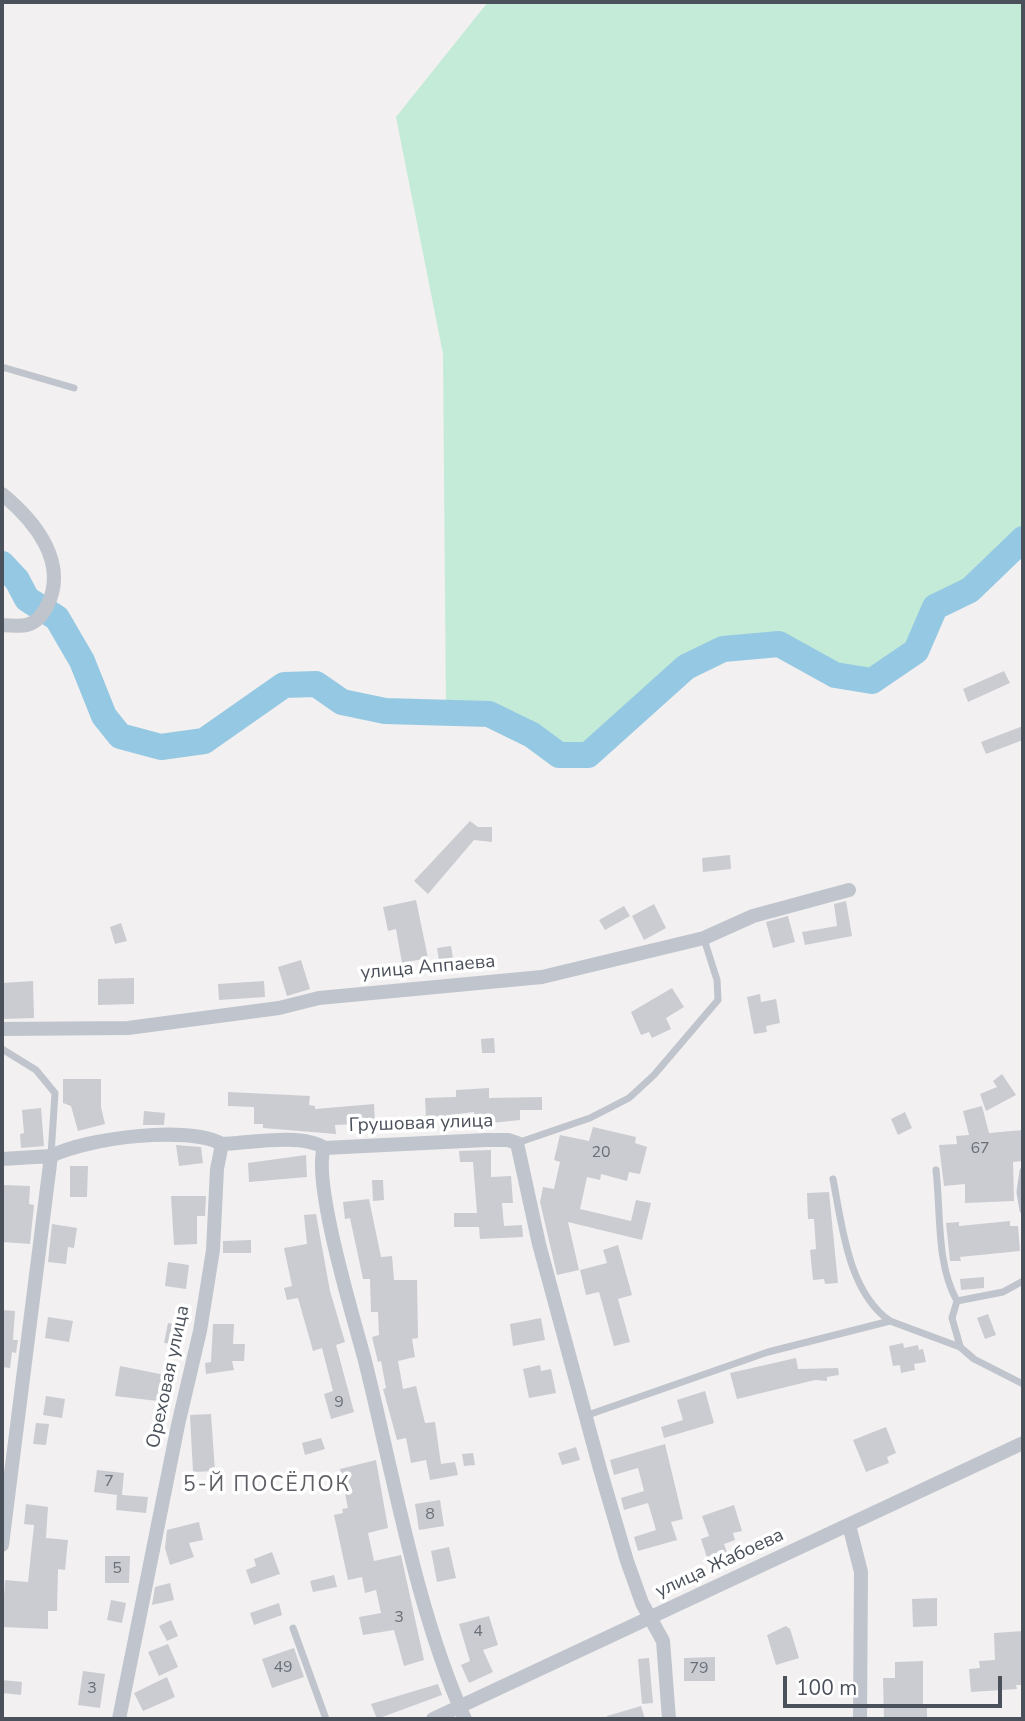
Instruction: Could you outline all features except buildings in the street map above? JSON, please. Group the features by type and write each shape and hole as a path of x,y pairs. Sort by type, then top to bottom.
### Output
{"street":[{"path":"2,494 43,540 55,571 49,603 33,624 27,627 2,625"},
{"name":"улица Аппаева","path":"2,1029 128,1028 255,1012 319,998 542,977 704,938 765,912 849,890"},
{"path":"2,1159 51,1156 70,1146 108,1138 203,1136 222,1144 302,1140 313,1141 324,1148"},
{"name":"Грушовая улица","path":"462,1713 438,1648 337,1250 321,1169 324,1148 486,1140 508,1140 517,1143 539,1244 584,1416 627,1561 650,1619 663,1640 667,1661 669,1719"},
{"name":"Ореховая улица","path":"119,1719 178,1425 200,1331 214,1240 217,1169 222,1144"},
{"path":"2,1545 51,1156"},
{"name":"улица Жабоева","path":"433,1719 462,1713 650,1619 1023,1443"},
{"path":"849,1525 862,1572 860,1719"}],"lane":[{"path":"2,367 74,388"},
{"path":"517,1143 613,1108 654,1075 718,1000 717,980 704,938"},
{"path":"2,1049 36,1070 55,1093 51,1156"},
{"path":"936,1170 947,1278 957,1301 952,1318 960,1347"},
{"path":"1023,1171 1020,1192 1023,1210"},
{"path":"832,1179 854,1270 874,1306 890,1321 960,1347 985,1366 1023,1384"},
{"path":"957,1301 1003,1292 1023,1281"},
{"path":"584,1416 768,1352 890,1321"},
{"path":"293,1628 327,1719"}],"green space":[{"path":"488,2 1023,2 1023,539 970,590 935,607 916,651 872,681 835,675 779,644 723,649 686,667 588,755 559,755 532,735 489,714 446,711 443,354 396,117"}],"waterway":[{"path":"2,564 17,580 27,599 57,618 82,661 104,716 120,736 161,747 204,741 284,685 316,684 342,702 385,711 489,714 532,735 559,755 588,755 686,667 723,649 779,644 835,675 872,681 916,651 935,607 970,590 1023,539"}],"district":[{"name":"5-Й ПОСЁЛОК","path":"267,1486"}]}
